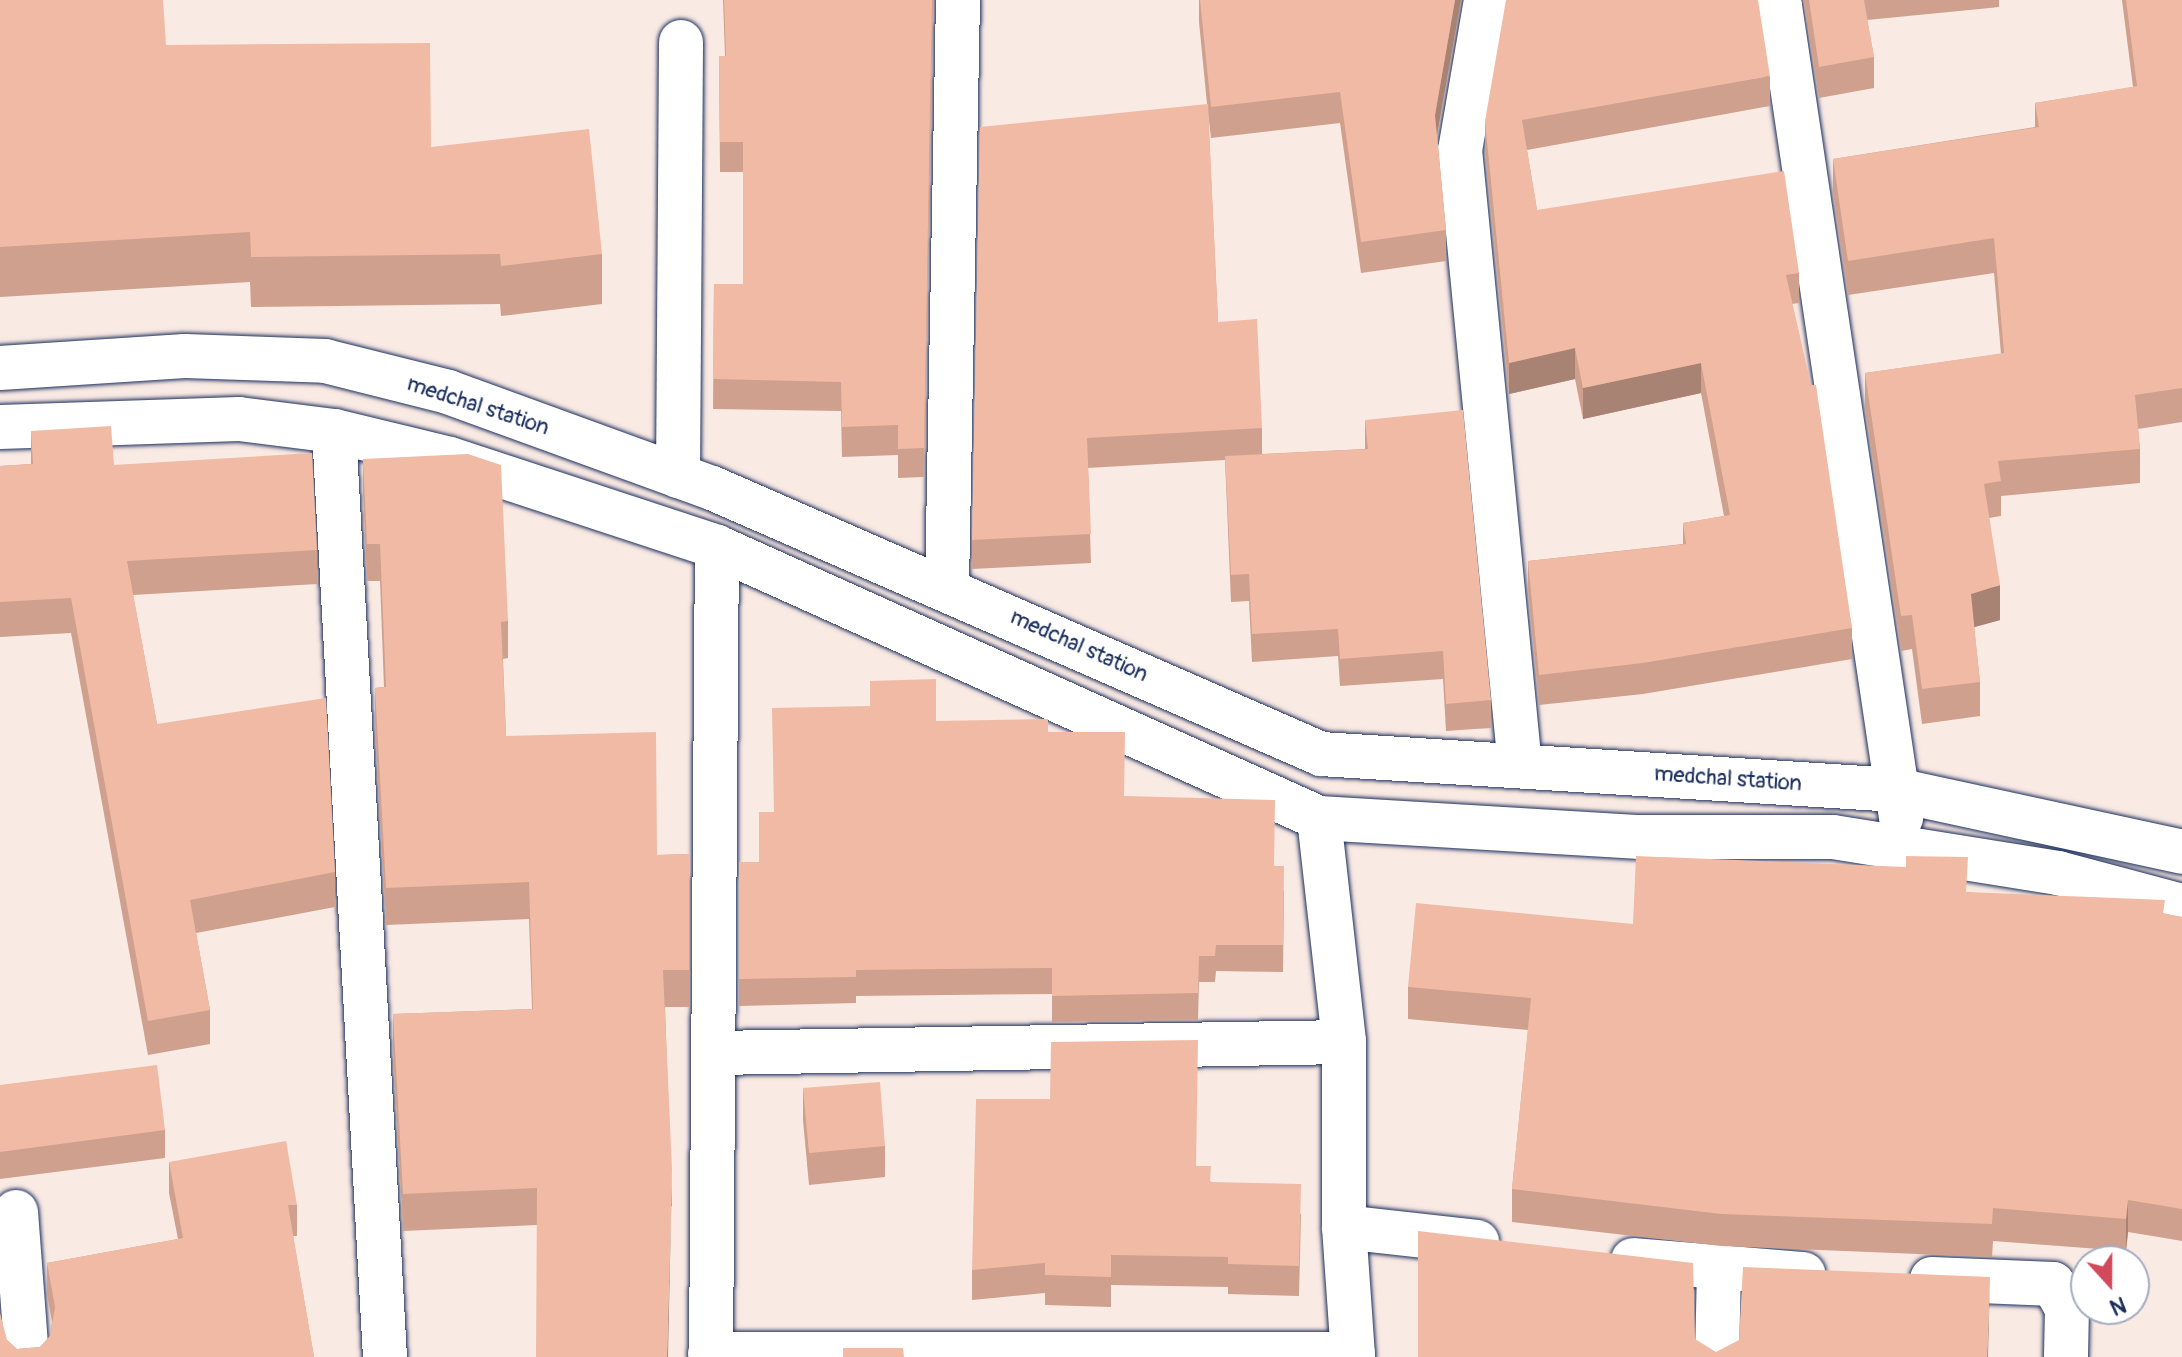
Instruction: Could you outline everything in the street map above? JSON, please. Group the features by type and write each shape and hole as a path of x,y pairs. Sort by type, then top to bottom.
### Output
{"street":[{"path":"947,587 958,0"},
{"path":"1486,0 1460,150 1520,766"},
{"path":"1772,0 1780,6 1905,849"},
{"path":"678,476 681,42"},
{"name":"medchal station","path":"0,368 185,356 325,361 448,392 678,476 947,587 1321,754 1896,790 2182,852"},
{"path":"0,427 239,419 334,431 450,459 717,547 1319,818 1640,837 1833,837 2058,873 2182,906"},
{"path":"334,431 385,1357"},
{"path":"717,547 710,1355 1353,1356 1344,1227 1344,1042 1319,818"},
{"path":"715,1053 1344,1042"},
{"path":"16,1212 27,1357"},
{"path":"1344,1227 1516,1247"},
{"path":"1594,1256 1719,1271 1846,1276"},
{"path":"1717,1357 1719,1271"},
{"path":"1894,1278 2053,1284 2067,1308 2066,1357"}],"building":[{"path":"0,0 163,0 166,45 430,43 431,147 589,129 602,254 501,266 500,254 251,257 250,232 0,247"},
{"path":"724,0 932,0 924,448 898,449 898,425 842,427 841,382 713,379 714,284 743,284 743,142 720,142 719,56 726,56"},
{"path":"1200,0 1455,0 1435,115 1446,230 1361,242 1340,92 1211,107"},
{"path":"1506,0 1758,0 1770,76 1522,120 1537,210 1784,171 1799,273 1786,275 1811,385 1816,385 1852,628 1643,663 1539,675 1528,561 1686,544 1683,523 1730,515 1701,363 1583,388 1575,348 1509,363 1485,121"},
{"path":"1809,0 1864,0 1874,57 1819,67"},
{"path":"2126,0 2182,0 2182,388 2135,395 2140,449 1998,461 2001,481 1984,484 2000,585 1971,594 1980,682 1922,689 1912,615 1901,616 1865,373 2004,353 1994,238 1848,261 1833,159 2039,127 2035,103 2137,86"},
{"path":"1208,104 1218,322 1257,319 1262,428 1087,438 1091,534 972,540 980,127"},
{"path":"1463,410 1491,700 1446,704 1443,651 1340,659 1338,629 1252,634 1249,574 1231,575 1225,456 1368,449 1365,420"},
{"path":"111,426 114,465 312,453 317,550 127,561 157,724 326,698 335,872 190,900 210,1010 148,1021 71,598 0,602 0,466 33,464 31,431"},
{"path":"468,454 501,465 508,621 501,622 506,736 656,732 657,855 689,854 689,970 663,970 672,1169 667,1357 536,1357 537,1188 403,1194 393,1014 533,1009 529,882 386,888 375,688 386,687 380,544 367,544 363,459"},
{"path":"936,679 936,721 1048,719 1048,732 1125,732 1124,796 1275,800 1274,866 1284,866 1283,945 1216,945 1215,956 1199,956 1198,993 1052,996 1052,968 856,970 856,977 739,979 739,862 759,862 759,812 774,812 772,708 870,706 870,681"},
{"path":"1636,856 1906,867 1906,856 1968,857 1966,892 2165,900 2163,913 2182,917 2182,1209 2128,1200 2126,1219 1993,1208 1992,1224 1721,1214 1512,1189 1531,998 1408,987 1416,903 1633,924"},
{"path":"1198,1040 1196,1166 1211,1166 1210,1182 1301,1184 1299,1266 1228,1264 1228,1257 1111,1255 1111,1277 1045,1275 1045,1263 972,1270 976,1099 1050,1099 1051,1042"},
{"path":"157,1065 165,1130 0,1152 0,1085"},
{"path":"880,1082 885,1146 809,1153 803,1088"},
{"path":"286,1141 297,1205 288,1205 314,1357 0,1357 0,1313 7,1340 17,1349 40,1347 50,1336 55,1307 47,1263 183,1238 169,1162"},
{"path":"1418,1231 1693,1263 1695,1339 1716,1352 1739,1340 1743,1267 1990,1277 1987,1357 1418,1357"},
{"path":"843,1348 903,1348 904,1357 843,1357"}]}
